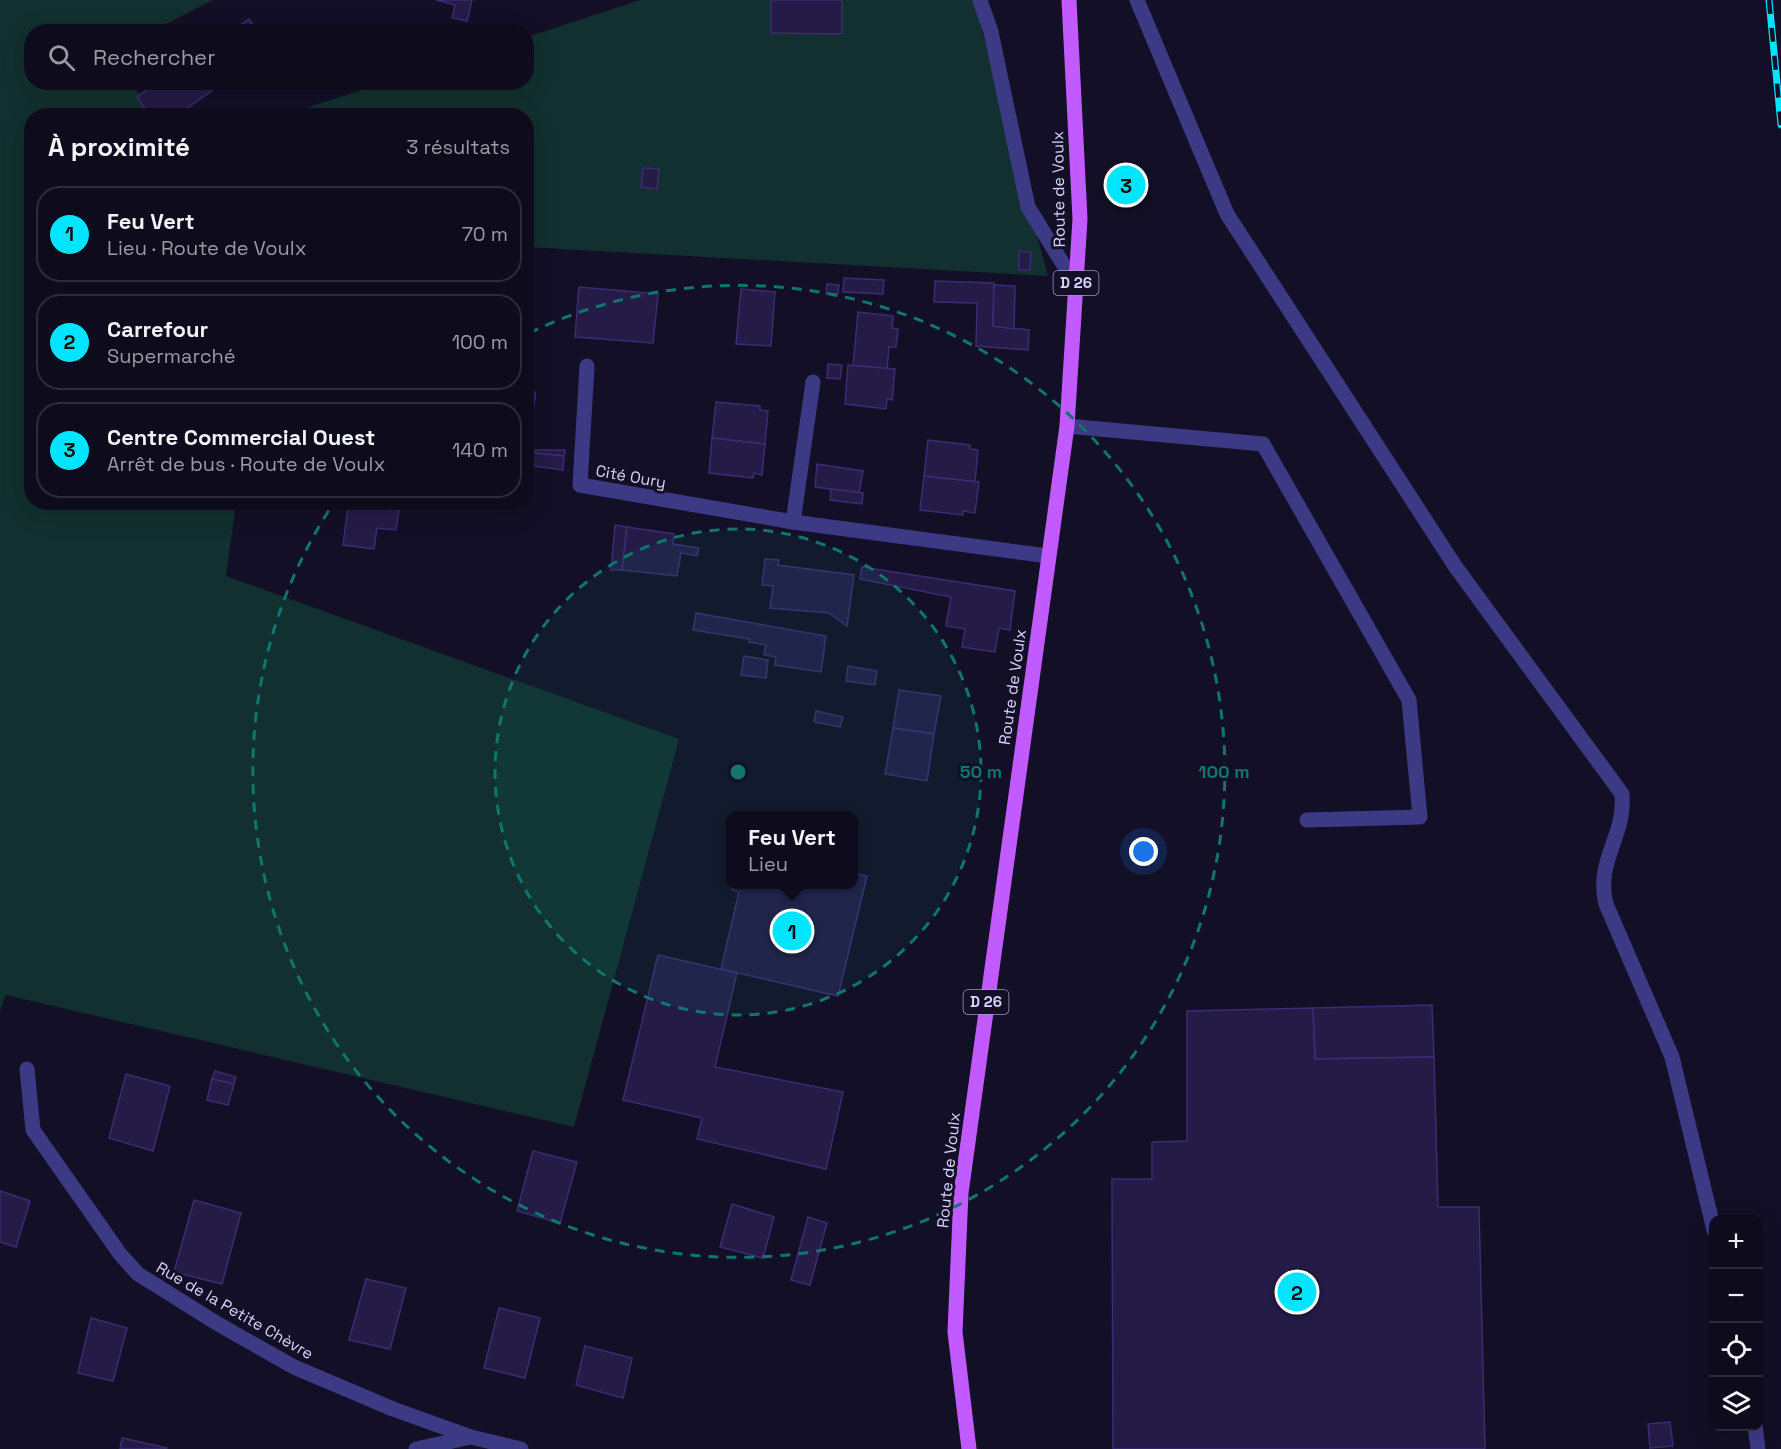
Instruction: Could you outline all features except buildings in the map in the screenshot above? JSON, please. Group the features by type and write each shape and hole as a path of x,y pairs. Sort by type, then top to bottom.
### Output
{"main road":[{"name":"Route de Voulx","path":"969,1449 955,1332 962,1193 1067,426 1080,219 1069,0"}],"street":[{"path":"980,0 991,32 1028,207 1076,285"},
{"path":"1137,0 1227,214 1455,566 1622,794 1623,810 1603,870 1602,888 1606,904 1672,1058 1709,1215"},
{"name":"Cité Oury","path":"587,366 580,485 793,522 1048,556"},
{"path":"793,522 813,382"},
{"path":"1067,426 1263,444 1409,700 1420,817 1307,820"},
{"name":"Rue de la Petite Chèvre","path":"27,1069 33,1130 120,1254 138,1274 218,1324 294,1367 393,1409 471,1437 521,1449"},
{"path":"1756,1431 1758,1449"},
{"path":"416,1449 471,1437"}],"green space":[{"path":"0,0 213,0 166,24 24,24 24,90 136,90 154,108 24,108 24,510 235,510 226,576 679,739 574,1127 6,995 0,1011"},
{"path":"640,0 974,0 1048,276 534,247 534,108 306,108 361,90 534,90 534,35"}],"railway":[{"path":"1769,0 1781,125"}],"place":[{"name":"Centre Commercial Ouest","path":"1126,185"},
{"name":"Feu Vert","path":"792,931"},
{"name":"Carrefour","path":"1297,1292"}]}
